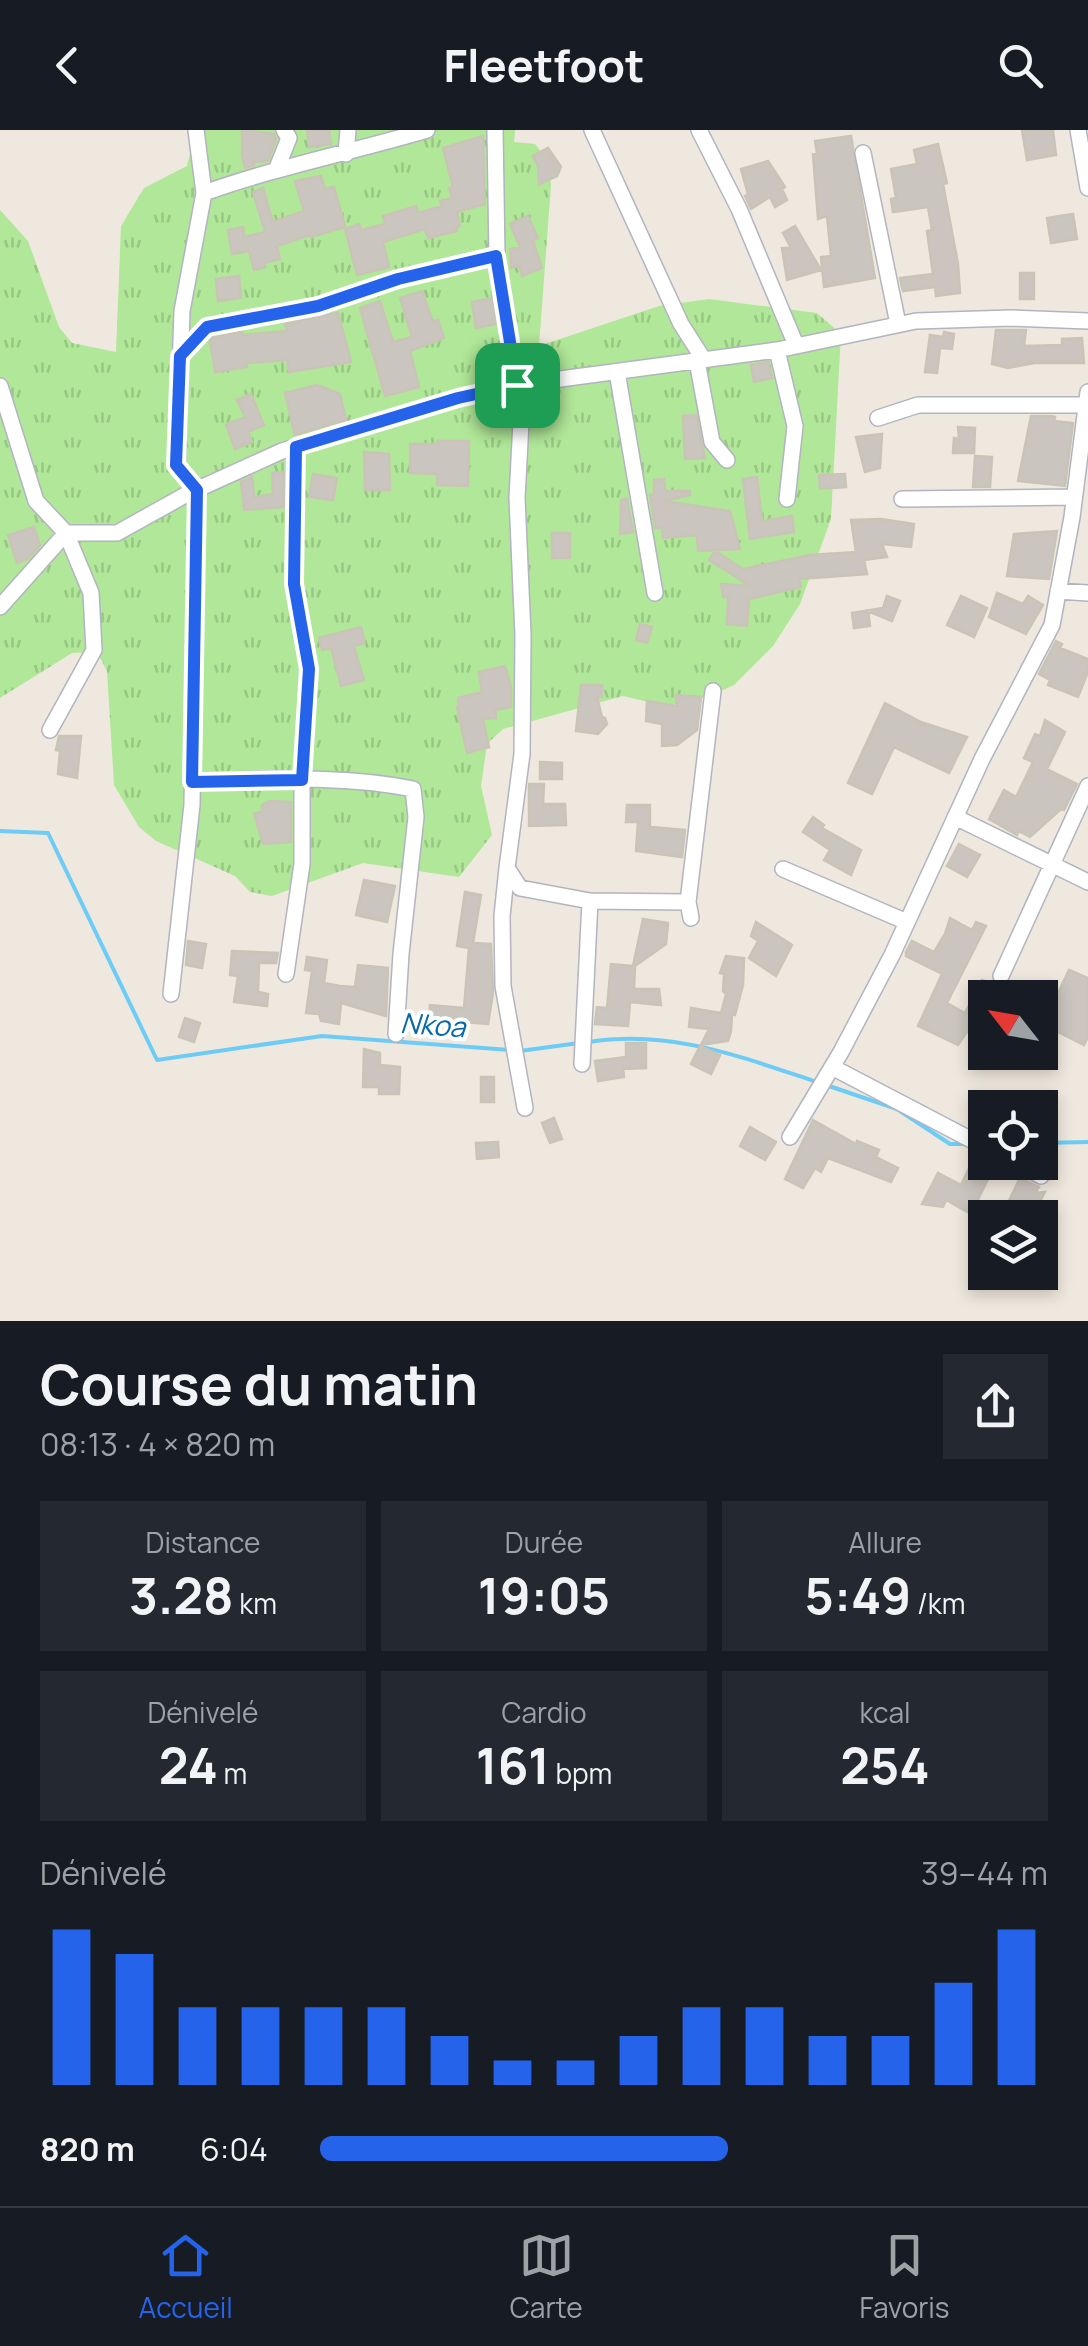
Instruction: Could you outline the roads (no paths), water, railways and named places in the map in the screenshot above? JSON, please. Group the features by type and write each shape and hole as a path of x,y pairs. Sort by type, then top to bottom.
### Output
{"street":[{"path":"171,994 192,782 197,490 176,465 182,311 204,193 196,130"},
{"path":"277,168 289,138 284,130"},
{"path":"346,154 348,130"},
{"path":"204,193 277,168 346,154 427,130"},
{"path":"495,130 496,256 520,385 518,498 524,635 522,754 502,916 503,986 525,1108"},
{"path":"592,130 700,360 712,442 728,460"},
{"path":"699,130 739,209 796,345"},
{"path":"1078,130 1088,188"},
{"path":"863,154 898,324"},
{"path":"180,356 207,327 318,306 398,279 496,256"},
{"path":"0,608 66,533 117,533 197,490 296,447 458,398 520,385 777,350 898,324 1011,318 1088,321"},
{"path":"777,350 795,426 786,499"},
{"path":"617,372 655,592"},
{"path":"0,386 36,501 66,533 90,593 94,650 50,730"},
{"path":"790,1137 832,1067 907,922 1052,625 1087,398 918,405 878,418"},
{"path":"286,974 302,864 302,780 309,669 294,584 296,447"},
{"path":"902,499 1074,497"},
{"path":"1058,591 1088,593"},
{"path":"507,868 520,888 590,901 689,910 713,691"},
{"path":"192,782 302,780 385,783 413,789 416,816 400,954 396,1034"},
{"path":"1001,976 1088,786"},
{"path":"955,817 1088,882"},
{"path":"782,868 907,922"},
{"path":"582,1064 590,901"},
{"path":"832,1067 968,1138"}],"waterway":[{"name":"Nkoa","path":"0,831 48,833 157,1060 322,1036 510,1050"},
{"name":"Nkoa","path":"589,1042 677,1042 817,1082"},
{"name":"Nkoa","path":"520,1051 579,1043"},
{"name":"Nkoa","path":"826,1085 897,1109 950,1144 967,1144"},
{"name":"Nkoa","path":"1058,1143 1088,1142"}]}
